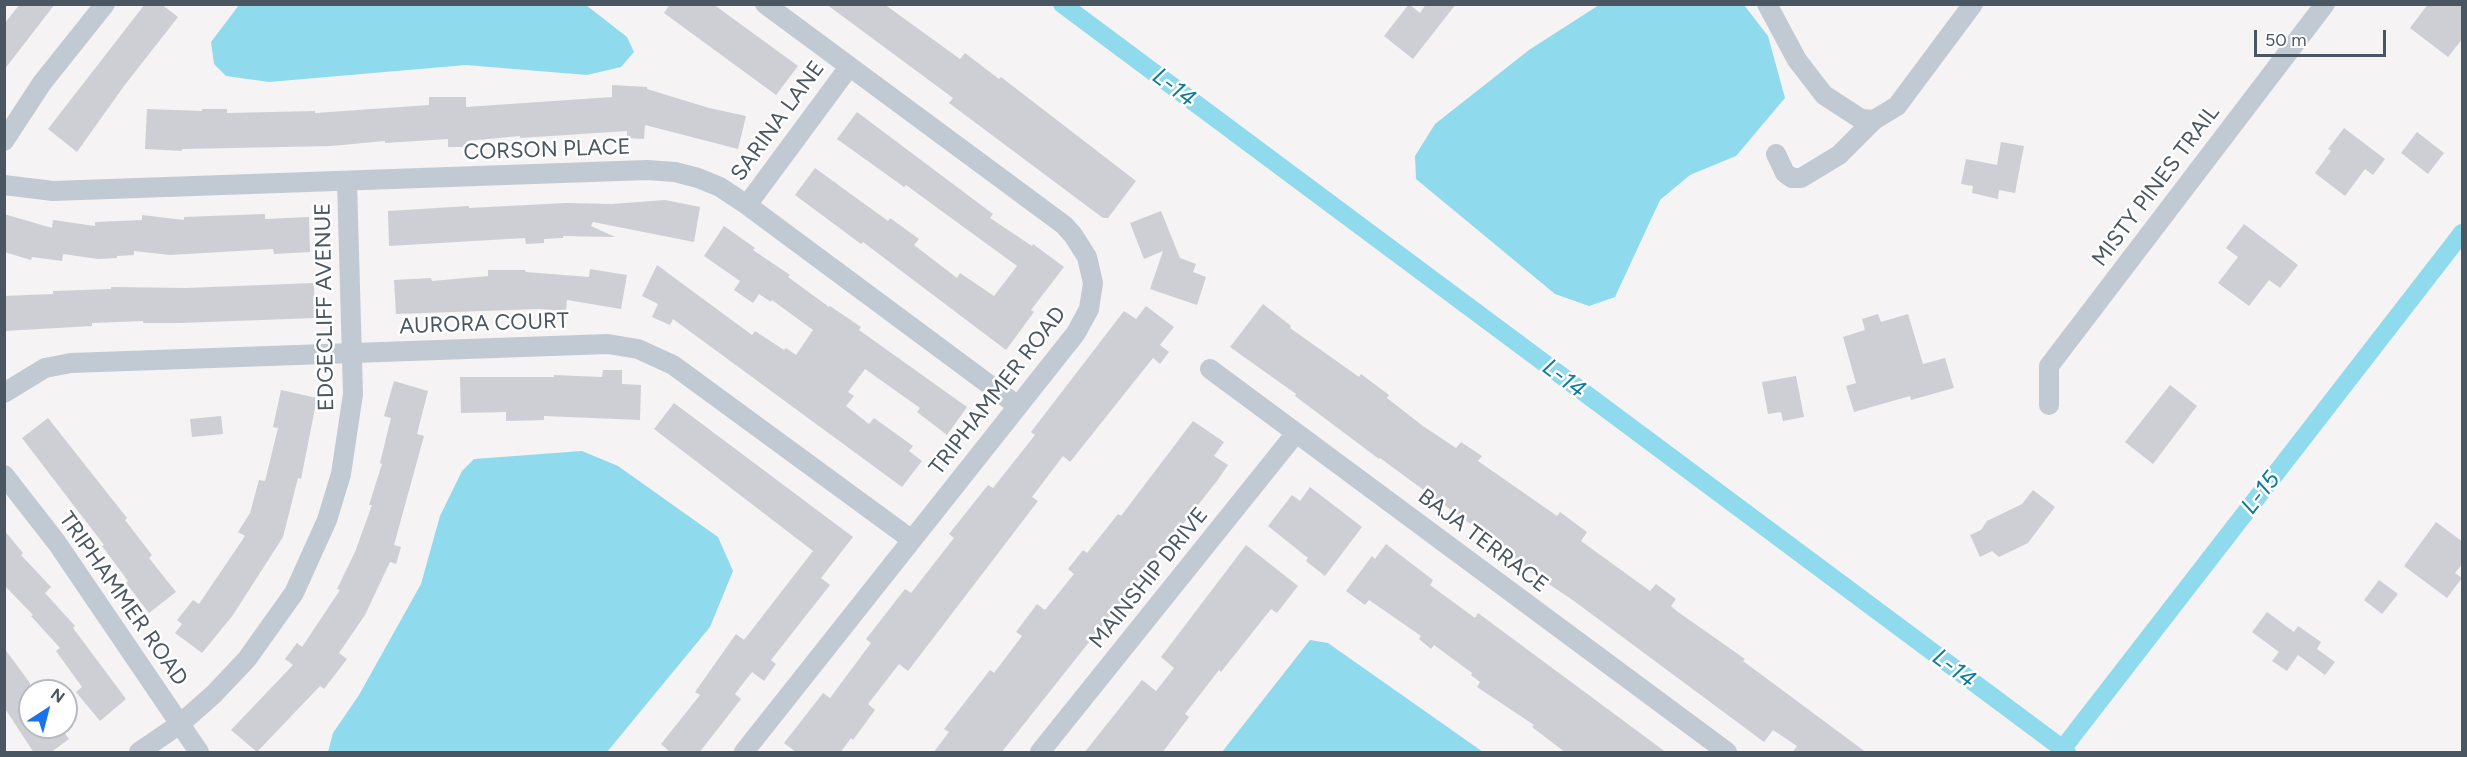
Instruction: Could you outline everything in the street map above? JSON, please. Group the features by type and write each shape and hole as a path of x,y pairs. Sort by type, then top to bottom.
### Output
{"street":[{"path":"4,141 42,82 105,4"},
{"name":"TRIPHAMMER ROAD","path":"744,753 1076,333 1089,309 1092,290 1091,270 1082,245 1064,225 765,4"},
{"path":"1767,4 1797,60 1824,95 1861,119 1874,120"},
{"path":"1776,154 1785,173 1792,178 1801,178 1839,155 1874,120 1897,106 1973,4"},
{"name":"MISTY PINES TRAIL","path":"2049,405 2049,366 2325,4"},
{"name":"SARINA LANE","path":"747,205 849,67"},
{"name":"CORSON PLACE","path":"4,185 53,191 636,171 675,172 720,187 747,205 1018,406"},
{"name":"EDGECLIFF AVENUE","path":"139,753 180,724 214,694 247,659 288,601 309,565 327,520 341,474 353,394 347,181"},
{"name":"AURORA COURT","path":"4,393 45,368 65,363 608,344 638,349 674,365 912,540"},
{"name":"BAJA TERRACE","path":"1210,369 1727,753"},
{"name":"MAINSHIP DRIVE","path":"1041,753 1296,433"},
{"name":"TRIPHAMMER ROAD","path":"4,475 57,543 199,753"}],"water":[{"path":"239,5 586,5 627,37 634,52 621,67 587,75 466,65 269,82 226,76 214,64 211,42"},
{"path":"1599,5 1744,5 1768,36 1785,98 1736,156 1690,175 1660,200 1615,297 1589,306 1555,294 1416,179 1415,156 1435,124 1529,50"},
{"path":"582,451 618,466 718,537 733,571 710,627 607,752 328,752 333,733 359,695 421,584 440,516 462,471 474,459"},
{"path":"1310,640 1328,643 1483,752 1222,752"}],"building":[{"path":"20,4 55,4 4,70 4,24"},
{"path":"145,4 161,4 178,17 124,86 77,152 48,129"},
{"path":"670,4 713,4 798,66 776,95 664,13"},
{"path":"826,4 884,4 960,59 965,53 999,79 1001,77 1136,181 1108,218 1103,218 949,103 953,98"},
{"path":"1409,4 1420,13 1426,4 1456,4 1413,59 1384,36"},
{"path":"2428,4 2463,4 2463,38 2448,57 2410,28"},
{"path":"612,85 647,87 647,89 709,108 746,116 738,149 645,125 644,139 627,138 627,131 467,141 467,147 448,147 448,139 331,146 182,149 182,151 145,149 147,109 202,111 202,109 227,109 227,113 315,111 315,113 429,105 429,97 466,97 466,107 612,97"},
{"path":"857,112 993,214 990,218 1032,246 1033,244 1064,267 1031,310 1034,312 1006,350 863,242 861,244 795,195 815,168 888,221 890,218 919,239 914,245 957,278 960,273 994,296 1017,266 906,185 904,187 837,139"},
{"path":"2344,128 2385,159 2373,175 2365,169 2345,196 2315,173 2331,151 2328,149"},
{"path":"2417,132 2444,153 2428,174 2401,153"},
{"path":"2001,142 2024,146 2015,193 1999,190 1998,199 1972,193 1973,186 1961,184 1966,159 1997,165"},
{"path":"665,200 700,207 694,242 593,222 591,226 615,237 563,236 563,238 544,239 544,243 526,244 525,238 389,246 388,211 469,206 469,208 566,203 612,204"},
{"path":"1161,211 1180,258 1196,264 1193,272 1206,277 1197,305 1150,289 1163,251 1144,259 1130,223"},
{"path":"4,214 52,228 53,220 95,226 95,222 142,220 142,215 184,220 184,217 265,214 265,219 309,217 310,252 274,254 273,249 170,255 134,251 134,255 117,256 117,258 98,259 63,254 62,261 32,257 31,260 4,252"},
{"path":"2244,224 2298,265 2280,288 2269,280 2249,306 2218,283 2238,257 2226,248"},
{"path":"724,226 755,248 753,250 790,275 788,277 861,327 859,330 967,407 947,435 917,412 920,408 865,369 848,392 854,396 846,406 869,424 874,418 913,446 909,451 922,461 902,487 673,319 670,325 652,317 658,304 642,296 657,265 752,335 755,331 796,355 813,330 772,300 771,302 759,294 753,303 734,290 740,281 704,256"},
{"path":"590,269 627,275 621,309 567,300 566,311 539,309 396,314 394,280 431,278 432,281 488,276 488,270 525,270 526,272 589,277"},
{"path":"314,283 315,318 180,323 143,323 143,321 92,323 92,326 4,331 4,296 53,294 53,291 111,289 111,287 186,288"},
{"path":"1263,304 1291,326 1290,328 1359,377 1361,374 1389,395 1387,398 1423,426 1456,448 1461,442 1482,456 1478,461 1557,516 1560,512 1587,532 1581,541 1650,591 1656,584 1676,599 1671,606 1678,612 1745,659 1743,661 1867,753 1792,753 1797,746 1773,730 1764,742 1574,601 1521,565 1522,563 1490,538 1379,459 1295,396 1296,394 1230,347"},
{"path":"1146,306 1174,327 1160,345 1169,352 1160,364 1153,358 1070,462 1063,456 1032,497 1038,501 908,671 899,664 868,704 875,710 853,740 851,738 840,753 797,753 784,743 823,693 830,698 871,643 866,639 905,589 911,593 954,538 949,534 988,485 993,488 1035,435 1031,432 1124,311 1136,319"},
{"path":"1878,314 1881,322 1908,314 1923,364 1945,358 1954,388 1911,400 1910,396 1854,412 1846,386 1856,383 1843,337 1865,330 1862,319"},
{"path":"603,370 622,370 622,384 641,385 640,420 544,416 544,420 506,421 506,412 461,413 460,377 554,377 554,375 602,377"},
{"path":"1796,376 1804,417 1783,421 1781,412 1768,414 1762,382"},
{"path":"394,381 428,391 417,434 424,436 394,545 401,547 396,564 390,562 365,615 339,653 347,659 324,689 320,686 257,752 231,730 293,665 285,659 297,643 302,647 340,590 337,589 355,552 372,505 369,505 382,464 380,463 391,418 384,416"},
{"path":"2170,385 2197,406 2153,464 2125,442"},
{"path":"281,390 317,398 301,479 298,478 283,537 233,615 202,653 175,633 182,624 177,620 193,600 199,604 245,536 238,532 250,513 259,480 265,481 278,428 273,427"},
{"path":"674,403 853,537 821,578 830,585 771,660 776,664 764,681 752,672 735,694 741,699 699,753 671,753 661,744 700,695 695,692 736,634 744,640 813,551 654,429"},
{"path":"221,416 223,434 192,437 190,419"},
{"path":"48,418 127,518 125,520 152,555 149,558 176,592 149,613 126,583 128,581 102,546 104,545 22,438"},
{"path":"1193,421 1224,442 1214,456 1228,465 1217,481 1001,753 933,753 949,732 944,729 990,670 994,673 1022,636 1016,632 1037,604 1045,610 1074,574 1068,569 1083,550 1087,553 1118,514 1121,516"},
{"path":"1310,487 1362,527 1325,576 1306,561 1308,558 1268,526 1292,495 1300,501"},
{"path":"2033,490 2055,507 2028,543 1999,557 1992,551 1980,557 1970,535 1981,530 1987,521 2022,504"},
{"path":"2436,522 2463,542 2463,563 2455,573 2462,578 2447,598 2404,566"},
{"path":"4,530 23,553 21,555 51,587 45,593 75,626 73,628 126,699 100,721 78,694 78,690 82,687 56,651 60,648 4,585"},
{"path":"1386,544 1433,580 1430,585 1475,618 1478,613 1667,753 1566,753 1532,727 1534,725 1477,687 1480,682 1471,675 1472,673 1434,645 1431,649 1419,639 1421,636 1369,600 1365,605 1346,591 1372,556 1375,559"},
{"path":"1246,545 1298,586 1277,613 1271,609 1221,672 1219,670 1185,714 1189,717 1162,753 1084,753 1142,680 1156,691 1174,668 1161,657"},
{"path":"2379,580 2398,594 2382,614 2364,600"},
{"path":"2267,612 2294,632 2298,626 2321,642 2317,649 2335,662 2325,675 2298,655 2287,671 2272,661 2279,652 2252,632"},
{"path":"4,648 27,679 18,679 18,728 4,707"},
{"path":"25,739 69,739 50,753 34,753"}],"waterway":[{"name":"L-14","path":"1062,4 2067,752"},
{"name":"L-15","path":"2060,752 2462,233"}]}
